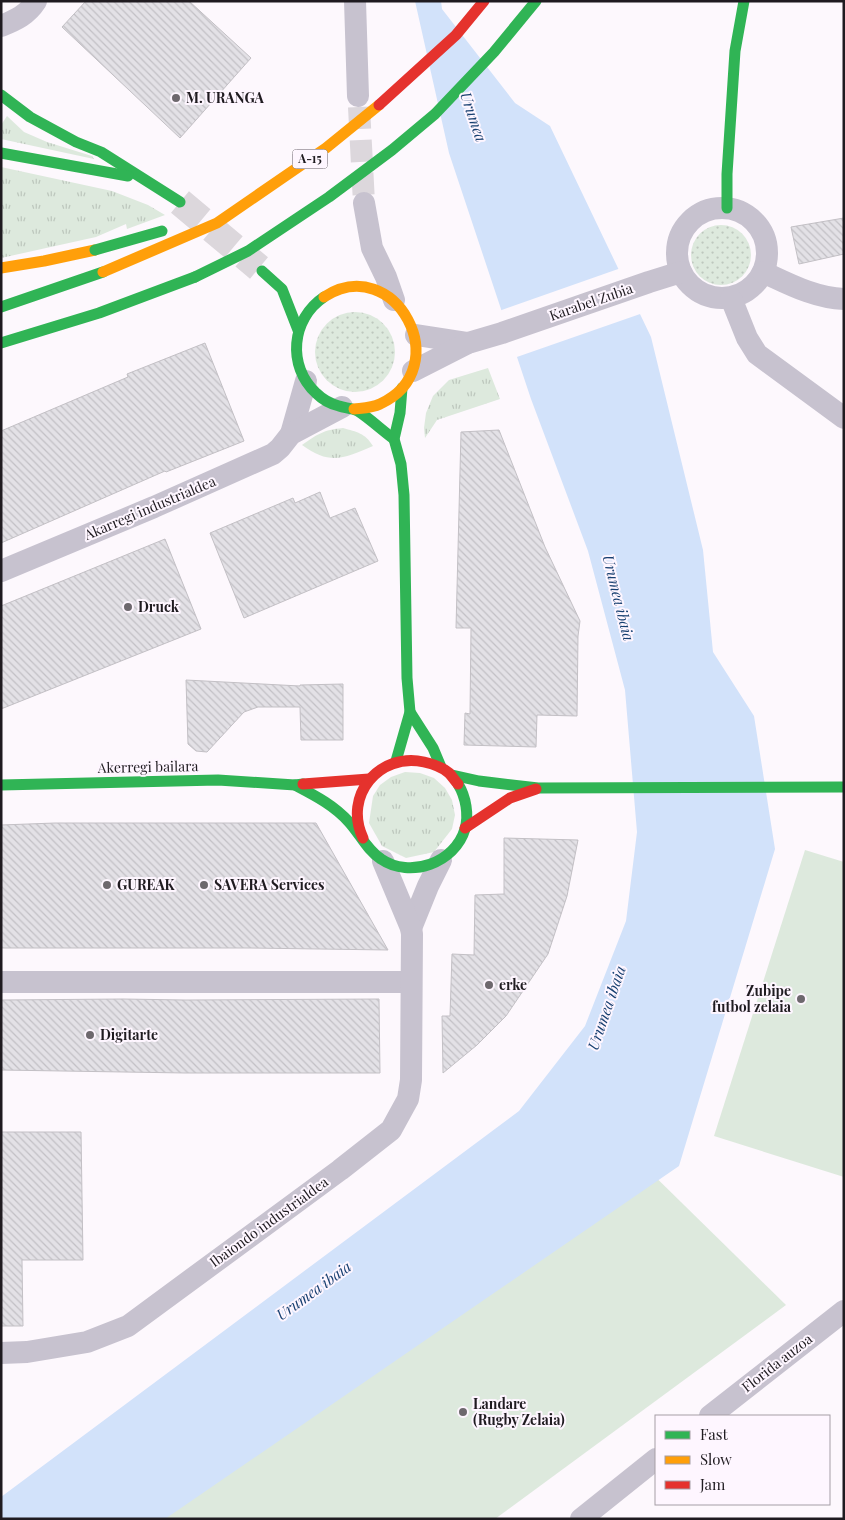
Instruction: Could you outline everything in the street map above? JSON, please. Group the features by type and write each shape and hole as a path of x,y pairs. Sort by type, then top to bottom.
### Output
{"main road":[{"name":"A-15","path":"1,307 104,272 217,223 326,148 388,98 456,35 484,1"},
{"path":"1,343 65,325 133,302 195,277 248,252 329,197 392,150 435,114 494,52 536,1"},
{"path":"727,208 727,174 735,51 744,1"},
{"path":"1,95 30,117 76,142 101,152 180,202"},
{"path":"236,196 326,148"},
{"path":"1,154 142,178"},
{"path":"1,268 95,250 170,227"},
{"path":"262,271 282,289 298,330"},
{"path":"396,761 410,712 407,678 404,495 401,464 394,440 408,380 417,354 416,335 408,316 394,300 383,293 357,287 342,289 327,295 318,301 303,319 298,330 296,356 299,370 318,395 334,404 348,408 368,408 381,404 392,397 408,380"},
{"path":"282,289 297,291"},
{"path":"312,293 327,295"},
{"path":"348,408 394,440"},
{"path":"410,712 433,748 440,767"},
{"path":"362,838 358,823 357,807 361,792 369,778 382,768 396,761 411,758 426,760 452,775 478,781 538,788 844,787"},
{"path":"295,785 340,812 371,851 383,861 397,867 412,868 427,867 441,860 452,852 460,840 465,828 466,800 452,775"},
{"name":"Akerregi bailara","path":"1,784 218,780 295,785 369,778"},
{"path":"465,828 510,798 538,788"}],"street":[{"path":"1,26 25,15 36,1"},
{"path":"355,1 358,96"},
{"path":"364,203 372,248 386,277 394,300"},
{"path":"727,208 739,212 749,217 761,231 767,248 767,260 763,272 758,281 741,295 730,298 715,298 701,294 689,285 680,272 677,246 682,233 690,222 700,214 713,209 727,208"},
{"path":"357,287 362,280 372,248"},
{"name":"Karabel Zubia","path":"468,343 680,272"},
{"path":"763,272 798,288 829,299 844,299"},
{"path":"730,298 747,338 757,354 844,418"},
{"path":"416,335 468,343"},
{"path":"408,380 468,343"},
{"path":"291,434 306,381"},
{"path":"291,434 348,408"},
{"name":"Akarregi industrialdea","path":"1,571 161,504 273,454 291,434"},
{"path":"411,928 441,860"},
{"path":"383,861 411,928"},
{"name":"Ibaiondo industrialdea","path":"1,1353 27,1352 88,1342 128,1326 340,1170 391,1130 408,1099 411,1080 411,928"},
{"path":"1,982 411,982"},
{"name":"Florida auzoa","path":"711,1415 844,1311"},
{"path":"581,1519 655,1460"}],"green space":[{"path":"7,116 24,132 47,142 92,156 94,159 1,139 1,125"},
{"path":"1,167 112,191 148,205 165,215 127,229 126,224 96,237 1,258"},
{"path":"721,225 738,230 746,238 751,255 746,272 738,280 721,285 704,280 696,272 691,255 696,238 704,230"},
{"path":"347,312 363,312 384,323 395,344 395,360 384,381 363,392 347,392 333,386 321,374 315,360 315,344 321,330 333,318"},
{"path":"488,368 500,399 437,420 425,438 426,413 433,396 449,380"},
{"path":"343,428 364,436 373,446 354,454 330,458 312,452 302,445 321,433"},
{"path":"405,772 420,773 434,778 445,788 452,800 455,815 452,829 434,852 406,858 382,846 369,823 373,796 380,785 391,777"},
{"name":"Zubipe futbol zelaia","path":"805,850 844,862 844,1177 714,1136"},
{"name":"Landare (Rugby Zelaia)","path":"632,1154 786,1305 495,1519 142,1519"}],"water":[{"path":"415,1 441,1 442,9 515,103 550,126 651,337 703,550 713,652 754,716 775,849 679,1166 165,1519 1,1519 1,1497 519,1111 585,1026 626,921 637,832 625,690 588,551 531,399 449,153"}],"pier":[{"path":"621,268 643,313 514,358 499,311"}],"building":[{"name":"M. URANGA","path":"86,1 189,1 251,58 180,138 62,27"},
{"path":"844,218 844,254 799,264 791,227"},
{"path":"205,343 244,441 165,471 1,543 1,431 128,377 127,374"},
{"path":"499,430 545,547 580,621 578,636 577,716 537,715 536,747 464,745 465,713 470,714 471,628 456,628 461,432"},
{"path":"320,492 330,518 355,508 378,561 244,618 210,533 293,498 295,503"},
{"name":"Druck","path":"165,539 201,629 1,709 1,606"},
{"path":"186,680 300,686 343,684 343,740 301,740 300,707 258,707 244,712 207,752 196,751 188,744"},
{"path":"55,823 316,823 388,950 1,948 1,825"},
{"name":"erke","path":"504,838 578,840 567,896 548,954 506,1016 477,1045 443,1073 442,1016 450,1016 452,954 474,955 475,895 504,894"},
{"path":"379,999 380,1073 185,1073 1,1070 1,1000"},
{"path":"1,1132 81,1132 83,1260 22,1260 23,1326 1,1326"}],"tunnel":[{"path":"359,107 364,203"},
{"path":"180,202 259,268"}],"traffic: fast":[{"path":"195,277 248,251 329,197 392,150 435,114 494,52 536,1"},
{"path":"727,208 727,174 735,51 744,1"},
{"path":"1,95 30,117 76,142 101,152 180,202"},
{"path":"1,153 128,176"},
{"path":"95,250 162,231"},
{"path":"262,271 282,289 298,330"},
{"path":"1,307 103,272"},
{"path":"1,343 99,313 195,277"},
{"path":"324,297 313,306 299,330 297,357 300,370 307,382 321,397 336,405 358,411 394,439"},
{"path":"396,761 410,712 407,678 404,495 401,464 394,439 400,413 402,388"},
{"path":"410,712 433,748 441,767"},
{"path":"452,775 479,781 538,788 844,787"},
{"path":"1,785 218,780 303,784"},
{"path":"295,785 337,810 368,847 381,859 405,868 418,867 442,859 460,841 465,829 467,812 458,784"}],"traffic: slow":[{"path":"103,272 217,223 326,148 379,105"},
{"path":"1,268 95,250"},
{"path":"324,297 350,287 374,289 393,301 408,320 415,342 414,366 403,387 380,404 354,409"}],"traffic: jam":[{"path":"379,105 456,35 484,1"},
{"path":"363,838 358,822 358,807 362,793 369,781 380,771 393,764 408,761 424,762 446,771 458,784"},
{"path":"303,784 369,779"},
{"path":"465,828 510,798 536,789"}],"place":[{"name":"M. URANGA","path":"176,98"},
{"name":"Druck","path":"128,607"},
{"name":"GUREAK","path":"107,885"},
{"name":"SAVERA Services","path":"204,885"},
{"name":"erke","path":"489,985"},
{"name":"Zubipe futbol zelaia","path":"801,999"},
{"name":"Digitarte","path":"90,1035"},
{"name":"Landare (Rugby Zelaia)","path":"463,1412"}],"water label":[{"name":"Urumea","path":"473,117"},
{"name":"Urumea ibaia","path":"618,598"},
{"name":"Urumea ibaia","path":"607,1008"},
{"name":"Urumea ibaia","path":"314,1291"}]}
